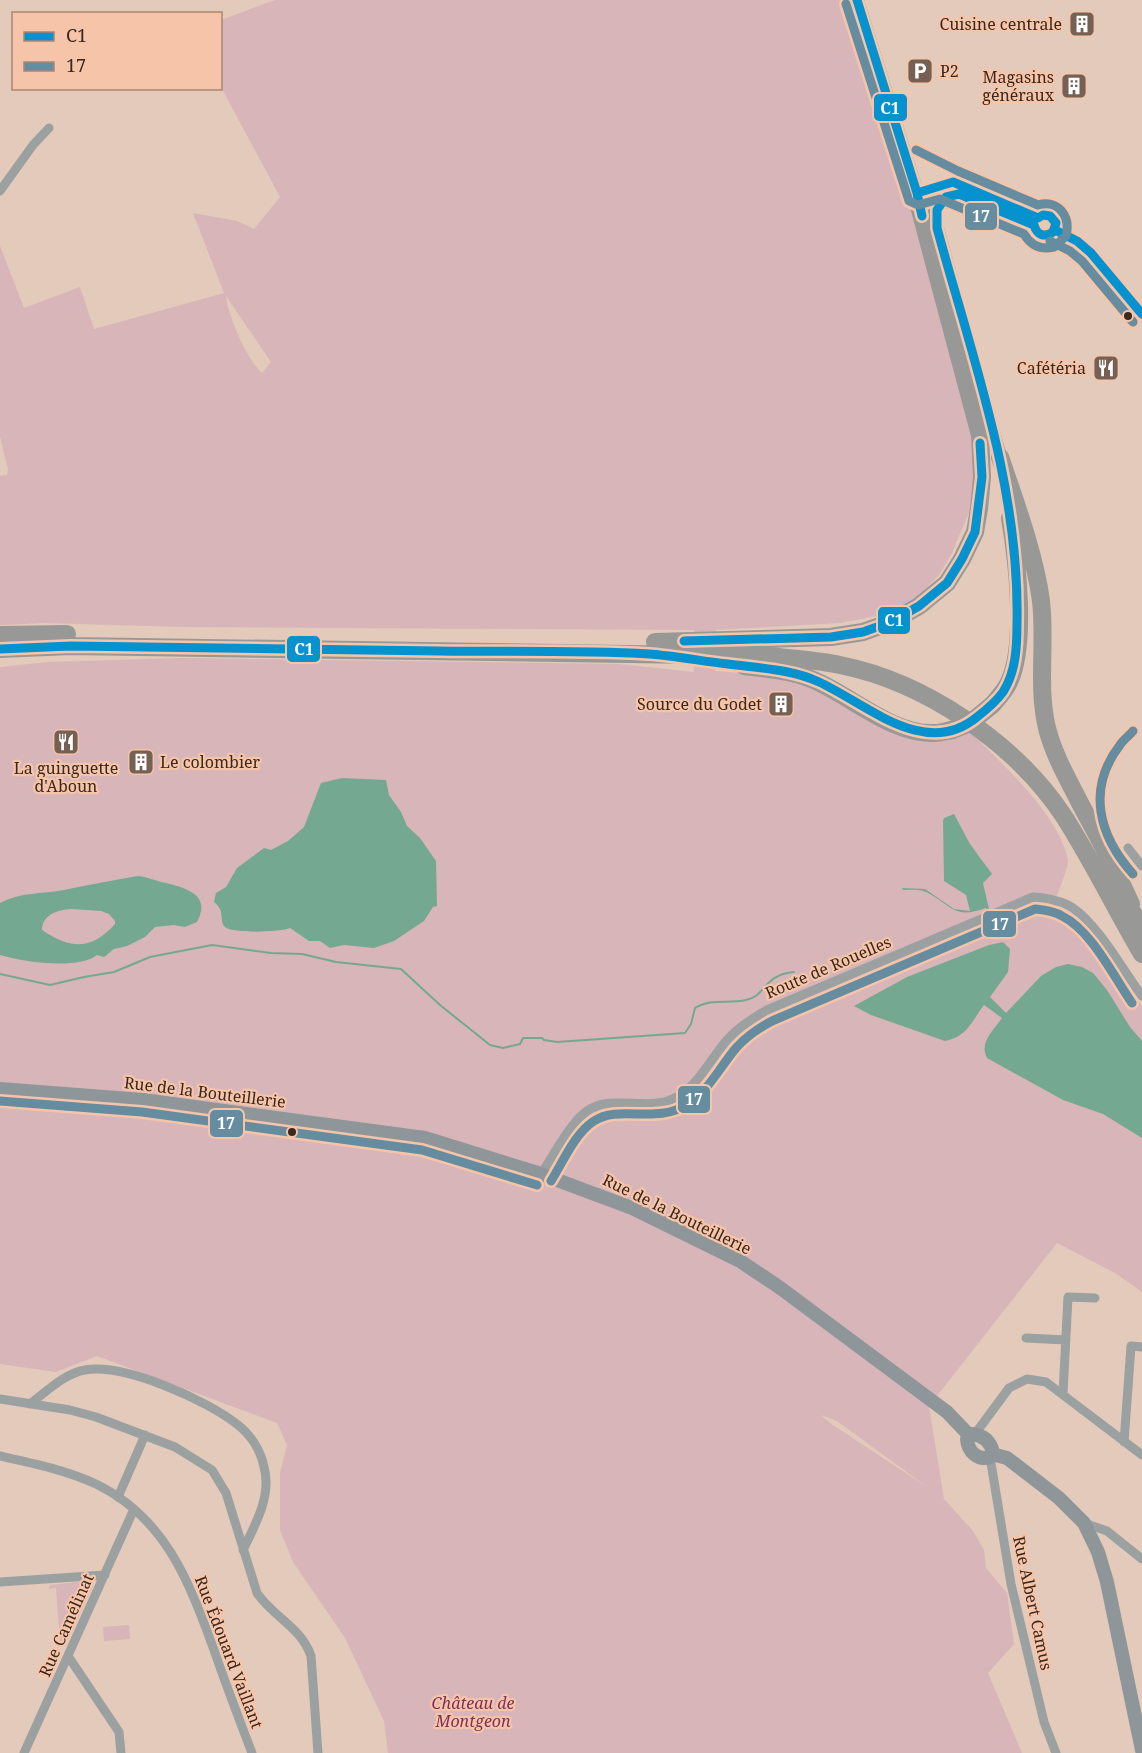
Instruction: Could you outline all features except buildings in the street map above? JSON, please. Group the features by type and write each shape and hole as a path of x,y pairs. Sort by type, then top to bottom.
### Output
{"highway":[{"path":"652,648 831,637 863,632 891,622 919,606 947,583 962,559 975,532 979,509 982,477 980,435 917,193"},
{"path":"652,648 794,674 819,682 900,726 918,732 934,733 952,730 970,723 1002,694 1009,681 1017,649 1016,562 1000,457"},
{"path":"1000,457 1029,550 1041,598 1044,631 1043,698 1050,740 1060,765 1115,868 1142,928"},
{"path":"0,635 652,648 768,656 840,664 903,685 929,698 1000,746 1037,782 1062,813 1142,954"},
{"path":"0,649 71,646 652,648 777,646 840,654 908,675 961,702 1009,738 1043,772 1071,807 1142,928"}],"street":[{"path":"856,0 917,193 927,204 938,228 1000,457"},
{"path":"0,191 33,145 50,128"},
{"path":"1128,848 1142,866"},
{"name":"Route de Rouelles","path":"541,1174 573,1126 587,1112 600,1105 612,1103 654,1105 678,1097 689,1089 729,1038 746,1022 767,1010 1033,897 1057,900 1072,907 1090,923 1142,996"},
{"name":"Rue de la Bouteillerie","path":"0,1089 143,1100 425,1138 541,1174 632,1208 740,1261 779,1287 947,1412 972,1434 988,1441 992,1456"},
{"path":"1063,1393 1068,1297 1095,1298"},
{"path":"1026,1338 1066,1340"},
{"path":"1124,1442 1131,1346 1142,1347"},
{"path":"30,1404 69,1375 82,1370 96,1369 133,1376 165,1386 211,1407 238,1425 259,1451 265,1468 266,1483 265,1497 243,1550"},
{"path":"972,1434 1009,1388 1027,1379 1046,1382 1063,1393 1142,1455"},
{"path":"0,1399 79,1413 145,1435 174,1447 212,1470 226,1493 257,1593 262,1602 297,1631 307,1645 311,1656 318,1753"},
{"path":"118,1497 145,1435"},
{"name":"Rue Édouard Vaillant","path":"0,1456 69,1473 95,1484 134,1509 157,1533 180,1566 194,1597 252,1753"},
{"path":"992,1456 1007,1458 1059,1498 1084,1523 1098,1552 1107,1582 1142,1750"},
{"name":"Rue Albert Camus","path":"992,1456 1011,1584 1044,1722 1056,1753"},
{"name":"Rue Camélinat","path":"24,1753 134,1509"},
{"path":"1084,1523 1107,1531 1142,1559"},
{"path":"0,1582 105,1575"},
{"path":"68,1656 119,1732 121,1753"}],"green space":[{"name":"Château de Montgeon","path":"275,0 850,0 950,337 975,449 970,510 952,553 939,575 909,605 877,616 840,623 716,630 715,671 766,675 802,682 882,725 970,732 1013,774 1053,825 1063,843 1068,860 1054,904 1074,914 1142,1006 1142,1292 1115,1273 1057,1243 929,1406 944,1499 973,1531 984,1550 986,1568 1007,1593 1014,1644 988,1673 1022,1753 388,1753 384,1721 345,1638 293,1562 280,1530 280,1473 287,1445 277,1423 97,1356 56,1372 0,1364 0,667 48,662 180,658 619,664 694,672 694,630 182,627 46,623 0,625 0,476 7,475 8,469 0,437 0,246 24,308 80,287 94,329 224,293 193,213 237,221 254,229 280,197 222,89 222,20","holes":["226,296 271,362 262,373 256,366 239,336","821,1415 837,1421 927,1487"]},
{"path":"87,1581 92,1588 65,1647 60,1642 56,1588 49,1589 50,1585"},
{"path":"129,1625 130,1639 104,1641 103,1627"}],"shaded area":[{"path":"342,778 386,780 389,795 401,812 407,826 420,838 436,861 437,906 433,907 424,921 394,941 374,948 344,945 330,948 320,941 309,941 290,928 258,932 238,931 225,927 220,908 214,902 216,893 226,887 237,868 264,848 271,850 288,841 304,827 321,783"},
{"path":"954,814 970,844 992,874 983,883 989,909 987,910 986,908 975,911 959,912 953,909 926,892 903,890 902,888 925,889 954,909 970,911 966,895 944,881 943,821 944,818"},
{"path":"138,876 181,887 195,894 201,905 201,913 197,922 185,927 174,925 155,927 145,937 127,946 114,949 104,957 97,955 77,962 36,962 0,955 0,903 23,895","holes":["71,909 101,911 109,914 115,924 106,933 89,943 71,944 42,930 47,917 56,912"]},
{"path":"1003,942 1010,949 1008,972 990,997 1006,1013 1041,976 1056,967 1068,964 1082,967 1093,973 1107,990 1130,1027 1142,1041 1142,1138 1103,1114 1063,1100 987,1058 986,1042 1002,1018 984,1005 964,1032 945,1041 871,1015 854,1006 907,977 989,945"}],"waterway":[{"path":"0,974 50,985 114,972 150,957 212,945 271,953 302,954 336,962 401,969 440,1005 490,1045 503,1048 520,1044 523,1038 542,1038 557,1042 685,1033 691,1024 695,1008 707,1003 753,998 776,977 794,972"}],"transit line":[{"name":"C1","path":"857,0 917,193 922,216"},
{"name":"17","path":"846,4 909,201 918,205 940,199 1024,234 1030,242 1045,248 1054,247 1066,236 1065,216 1052,204 1038,205 958,171 916,150"},
{"name":"C1","path":"0,649 71,646 649,654 797,674 819,682 896,724 917,731 937,733 957,729 977,717 994,702 1003,692 1011,676 1017,641 1016,572 1011,522 1002,472 978,374 937,228 937,210 946,197 959,194 1034,225 1041,234 1047,235 1053,232 1056,223 1050,216 1043,215 1038,218 953,182 917,193"},
{"name":"C1","path":"1055,230 1077,241 1091,253 1142,314"},
{"name":"17","path":"1050,241 1070,251 1082,261 1133,322"},
{"name":"C1","path":"684,641 831,637 863,632 891,622 919,606 947,583 975,532 982,477 980,443"},
{"name":"17","path":"1133,731 1121,743 1109,762 1100,795 1105,828 1121,859 1133,874"},
{"name":"17","path":"551,1181 575,1140 594,1121 615,1114 651,1114 676,1110 688,1104 708,1085 748,1036 772,1021 1035,909 1059,914 1083,932 1132,1003"},
{"name":"17","path":"0,1101 142,1112 422,1150 537,1185"}],"place":[{"name":"Cuisine centrale","path":"1082,24"},
{"name":"P2","path":"920,71"},
{"name":"Magasins généraux","path":"1074,86"},
{"name":"Cafétéria","path":"1106,368"},
{"name":"Source du Godet","path":"781,704"},
{"name":"La guinguette d'Aboun","path":"66,742"},
{"name":"Le colombier","path":"141,762"}]}
